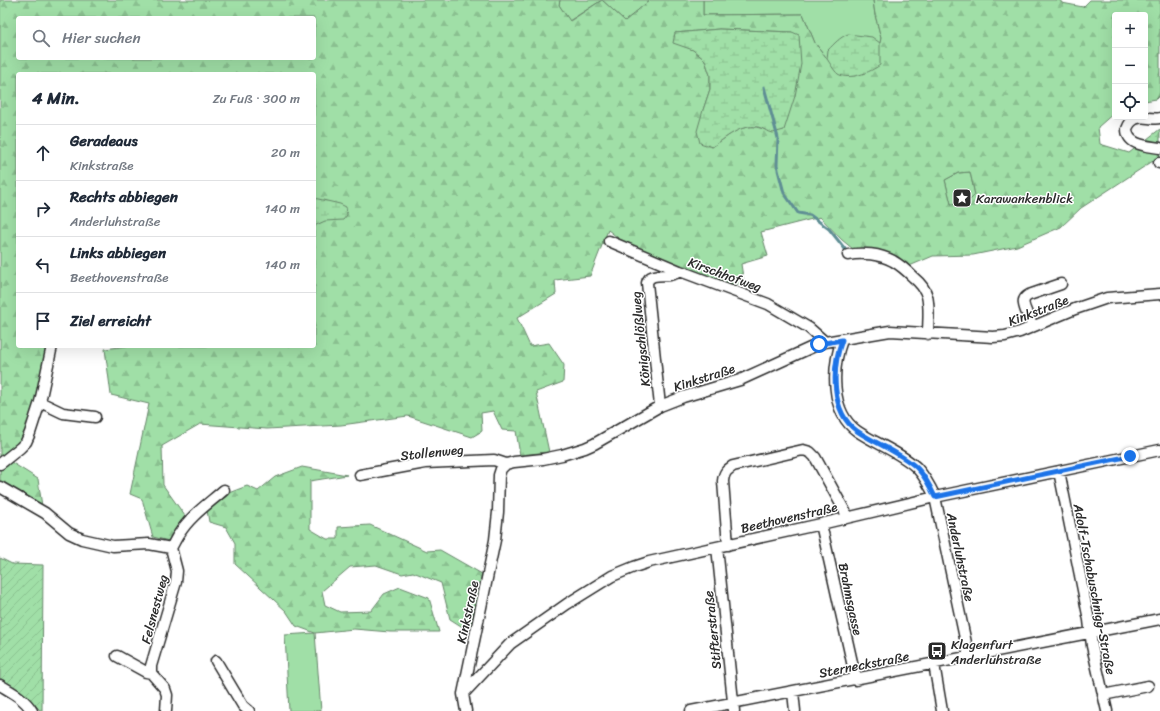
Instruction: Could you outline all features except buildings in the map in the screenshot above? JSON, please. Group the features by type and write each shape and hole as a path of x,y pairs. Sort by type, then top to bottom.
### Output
{"street":[{"path":"1160,118 1135,119 1127,128 1131,140 1136,144 1160,148"},
{"name":"Kirschhofweg","path":"609,241 680,272 768,304 809,328 825,342"},
{"path":"848,255 855,253 884,257 893,261 919,282 927,295 928,334"},
{"name":"Königschlößlweg","path":"660,406 647,283 648,279 651,277 680,272"},
{"path":"1033,326 1024,305 1025,298 1029,295 1061,284"},
{"name":"Kinkstraße","path":"466,711 463,694 495,540 498,512 499,475 501,469 506,464 542,460 585,448 660,406 683,397 740,380 825,342 890,331 993,337 1013,334 1107,298 1160,294"},
{"name":"Anderluhstraße","path":"842,340 839,348 835,383 841,411 856,430 907,460 918,469 927,481 935,497 969,658"},
{"path":"0,464 26,442 40,402 52,348"},
{"path":"40,402 64,412 95,417"},
{"path":"728,545 723,480 726,470 741,464 803,450 810,452 815,457 848,517"},
{"name":"Beethovenstraße","path":"463,694 510,644 612,576 634,567 649,562 935,497 1160,450"},
{"name":"Stollenweg","path":"360,476 432,462 494,460 506,464"},
{"name":"Adolf-Tschabuschnigg-Straße","path":"1059,471 1091,633 1092,646 1107,711"},
{"path":"0,487 45,513 70,534 82,539 112,546 149,544 171,548 178,534 186,524 224,490"},
{"name":"Brahmsgasse","path":"821,524 856,680"},
{"name":"Stifterstraße","path":"716,547 733,707"},
{"name":"Felsnestweg","path":"151,673 151,666 176,582 177,571 171,548"},
{"name":"Sterneckstraße","path":"691,711 733,707 792,692 1160,619"},
{"path":"117,656 146,672 151,673 165,689 167,695 166,711"},
{"path":"216,661 243,706 249,711"},
{"path":"934,664 942,711"},
{"path":"0,685 17,695 30,707"},
{"path":"1103,695 1148,686"},
{"path":"792,692 795,711"}],"green space":[{"path":"0,0 560,0 559,5 570,21 602,0 625,21 650,0 703,0 703,15 803,14 815,43 839,74 880,43 881,38 873,0 1060,0 1062,3 1083,7 1090,0 1160,0 1160,95 1156,99 1148,100 1148,12 1112,12 1112,115 1098,127 1100,144 1129,153 1160,129 1160,159 1153,161 1081,208 1061,227 1017,246 973,255 933,256 907,267 853,249 820,217 761,232 768,256 741,264 744,284 730,284 681,268 626,244 608,230 590,276 555,280 556,294 517,318 530,346 549,343 564,365 563,382 536,392 549,452 520,455 516,431 502,430 493,411 481,413 482,431 472,437 408,416 341,425 267,429 200,424 162,446 163,485 185,516 169,541 153,537 142,499 130,494 149,404 111,395 105,349 316,348 316,72 16,72 16,348 56,348 43,409 29,447 11,462 38,479 42,506 0,483","holes":["719,29 792,32 769,132 761,128 747,127 734,132 712,147 703,110 710,89 710,75 705,60 675,33","970,172 975,195 967,203 961,205 951,204 945,180 958,173"]},
{"path":"560,0 602,0 569,21 559,5"},
{"path":"602,0 650,0 625,21"},
{"path":"703,0 873,0 881,38 880,43 839,74 815,43 803,14 703,15"},
{"path":"719,29 792,32 799,35 801,64 795,96 784,130 773,133 758,127 751,127 734,132 712,147 700,143 697,131 710,89 710,75 705,60 693,50 673,43 675,33"},
{"path":"848,34 872,37 880,43 880,65 860,75 848,77 838,74 827,59 828,50"},
{"path":"970,172 975,195 967,203 961,205 951,204 945,180 958,173"},
{"path":"316,198 340,204 346,207 347,215 343,220 325,221 316,225"},
{"path":"302,467 347,475 310,481 310,529 327,539 338,539 338,527 370,525 427,551 440,550 482,574 469,631 450,619 441,583 413,572 402,574 376,565 350,567 322,591 325,605 340,612 371,611 384,594 400,587 429,598 439,632 390,632 354,629 315,633 296,626 286,611 235,564 235,543 226,527 209,522 207,510 226,494 247,486 258,491 275,477"},
{"path":"0,558 12,564 43,565 42,711 21,692 0,680"},
{"path":"315,633 321,711 289,711 285,635"}],"waterway":[{"path":"764,87 778,138 778,169"},
{"path":"778,170 784,193 798,213 810,215 829,229 845,249"}],"place":[{"name":"Karawankenblick","path":"962,198"},
{"name":"Klagenfurt Anderluhstraße","path":"937,651"}],"route":[{"path":"819,344 842,340 839,348 835,383 841,411 848,421 856,430 907,460 918,469 927,481 935,497 1130,456"}]}
